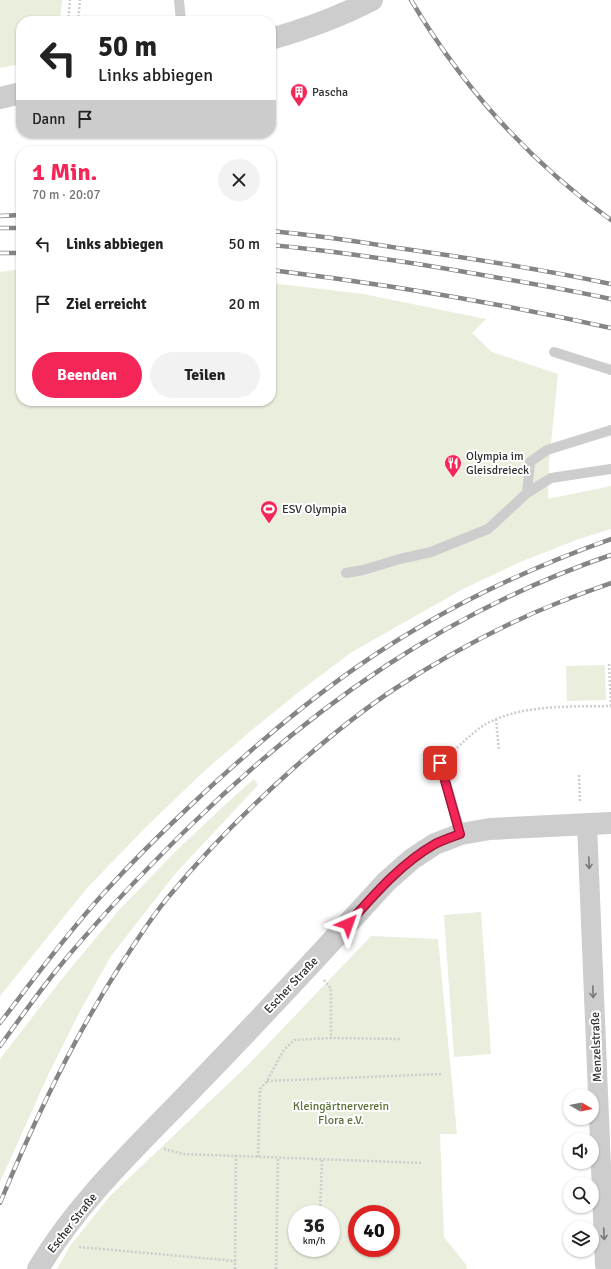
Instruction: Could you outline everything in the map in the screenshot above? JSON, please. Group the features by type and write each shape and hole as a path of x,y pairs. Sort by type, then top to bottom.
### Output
{"street":[{"path":"276,37 306,28 350,11 372,0"},
{"path":"0,98 16,94"},
{"name":"Escher Straße","path":"38,1269 59,1237 80,1210 148,1135 310,966 386,882 412,859 435,844 460,834 490,829 611,823"},
{"name":"Menzelstraße","path":"584,824 605,1125 605,1265 609,1269"}],"lane":[{"path":"180,0 181,16"},
{"path":"554,352 611,370"},
{"path":"527,493 530,462 547,450 611,430"},
{"path":"346,573 363,570 400,558 431,552 488,529 527,493 551,478 611,469"},
{"path":"440,763 460,834"}],"path":[{"path":"68,16 70,0"},
{"path":"78,16 80,0"},
{"path":"440,763 468,738 496,719 541,708 611,706 609,664 611,664"},
{"path":"496,719 499,751"},
{"path":"579,775 584,824"},
{"path":"310,966 331,989 331,1038"},
{"path":"258,1157 260,1089 267,1081 283,1051 294,1040 331,1038 400,1039"},
{"path":"267,1081 442,1074"},
{"path":"148,1135 165,1149 183,1154 423,1163"},
{"path":"235,1269 236,1155"},
{"path":"276,1269 278,1158"},
{"path":"320,1205 322,1160"},
{"path":"59,1237 70,1246 236,1261"}],"green space":[{"path":"0,0 62,0 60,16 16,16 16,65 0,68"},
{"name":"ESV Olympia","path":"16,270 16,406 276,406 276,284 363,294 486,319 472,333 492,352 558,374 549,463 548,499 611,486 611,529 579,539 520,562 463,589 352,652 300,691 201,774 145,828 87,888 0,996 0,272"},
{"path":"605,665 606,700 567,701 566,666"},
{"path":"254,779 258,785 175,874 111,956 79,1013 49,1073 0,1182 0,1059 61,980 119,910 177,850"},
{"path":"481,912 491,1054 454,1057 444,915"},
{"name":"Kleingärtnerverein Flora e.V.","path":"371,936 438,939 457,1134 440,1134 444,1237 467,1266 467,1269 57,1269 70,1246 110,1196 248,1065"}],"railway":[{"path":"411,0 452,62 475,92 500,120 526,148 553,173 611,220"},
{"path":"0,216 16,215"},
{"path":"0,228 16,228"},
{"path":"276,231 334,238 478,260 558,273 611,284"},
{"path":"276,246 353,254 407,262 611,299"},
{"path":"0,253 16,253"},
{"path":"276,271 356,281 442,295 527,310 611,328"},
{"path":"0,1023 75,926 123,872 168,827 271,733 356,668 439,615 511,579 611,539"},
{"path":"0,1046 55,972 87,934 155,860 238,781 285,740 386,666 438,633 493,604 551,578 611,555"},
{"path":"0,1203 40,1111 102,994 163,903 230,828 279,781 320,745 357,715 396,688 435,664 497,630 539,611 611,583"}],"place":[{"name":"Pascha","path":"299,107"},
{"name":"Olympia im Gleisdreieck","path":"453,478"},
{"name":"ESV Olympia","path":"269,524"}],"route":[{"path":"348,924 386,882 412,859 435,844 460,834 440,763"}]}
